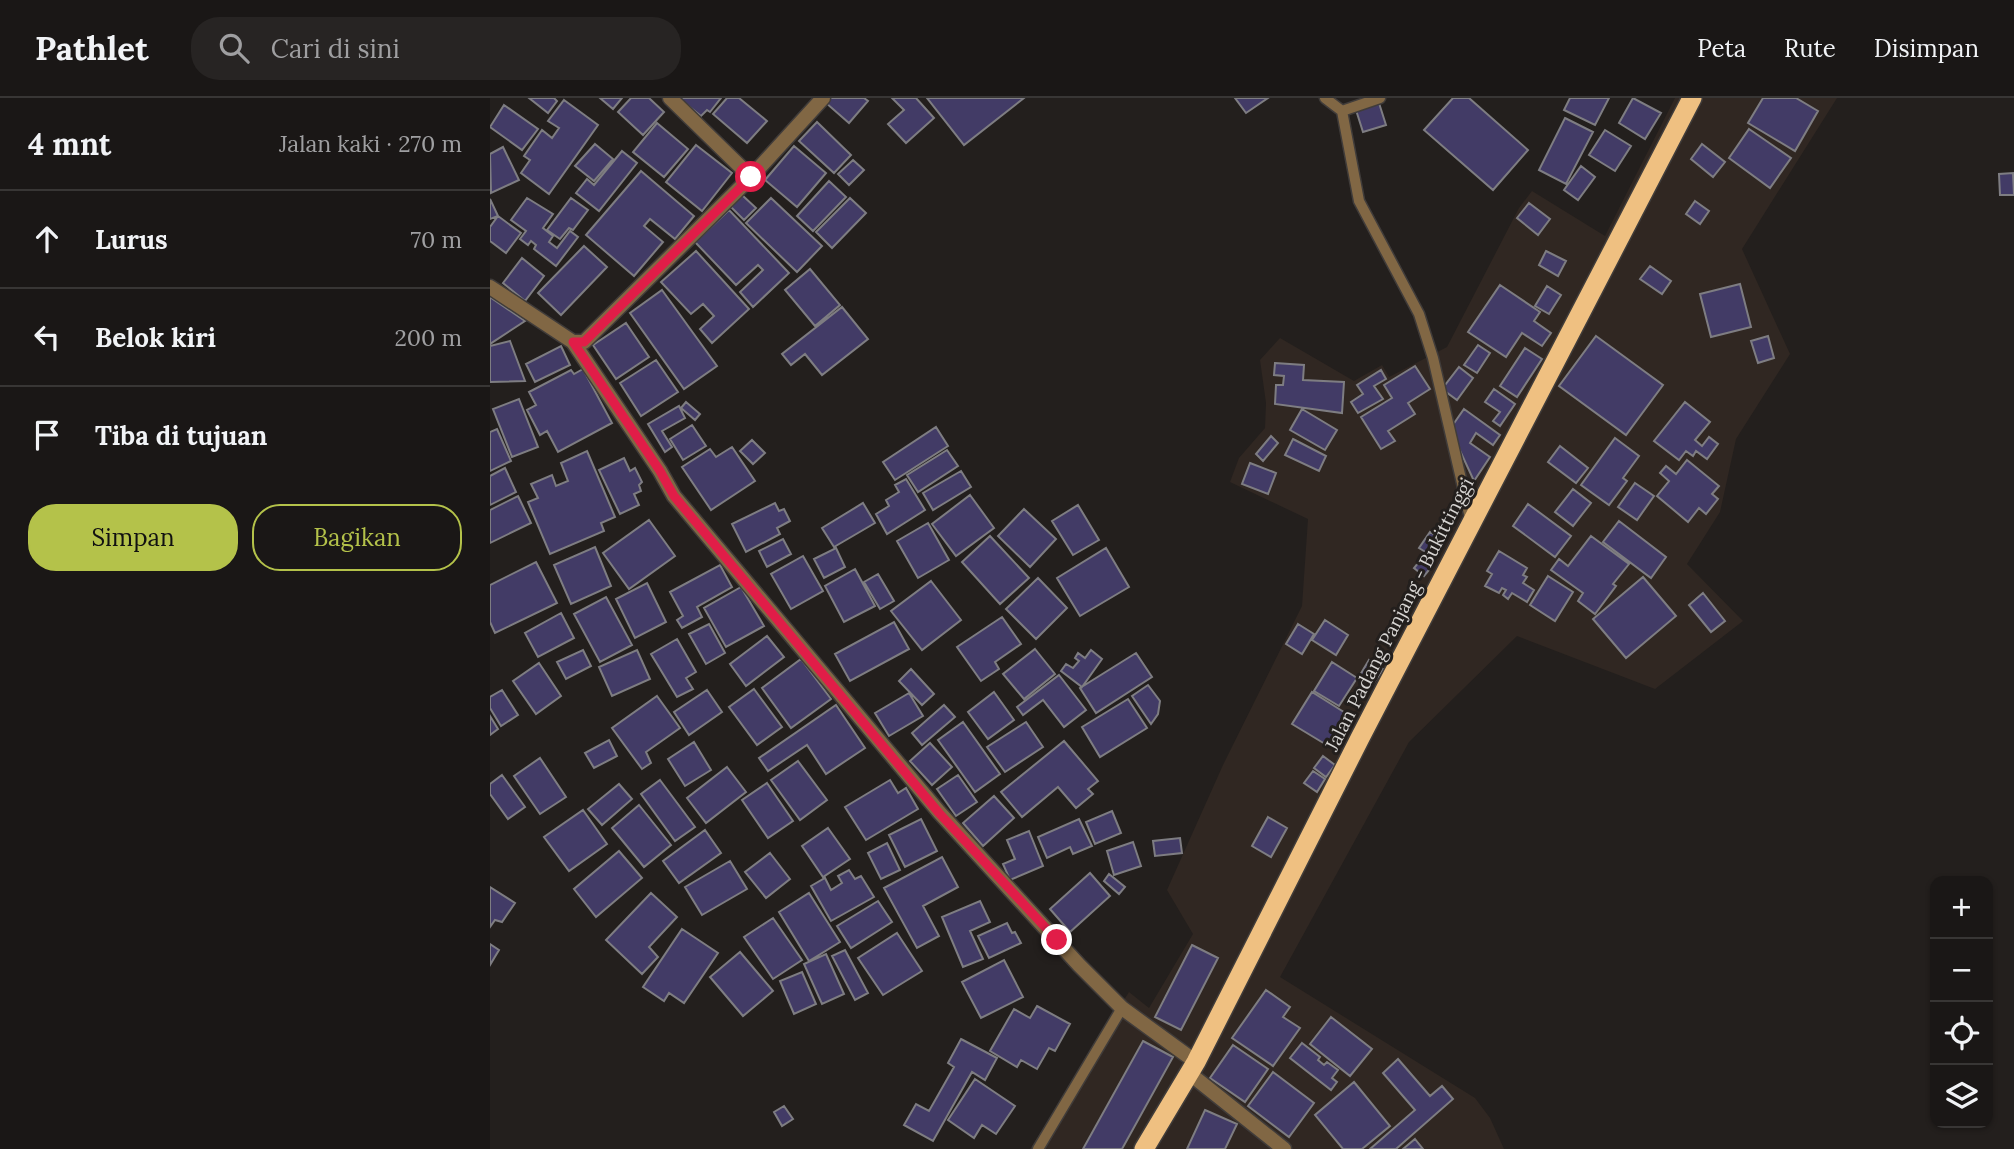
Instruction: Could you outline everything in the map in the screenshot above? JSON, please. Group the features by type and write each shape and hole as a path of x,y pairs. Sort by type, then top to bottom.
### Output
{"highway":[{"name":"Jalan Padang Panjang - Bukittinggi","path":"1144,1149 1192,1068 1692,98"}],"street":[{"path":"670,98 751,177"},
{"path":"573,342 584,342 751,177 823,98"},
{"path":"490,287 573,342 674,496 939,813 1079,965 1122,1007 1284,1149"}],"lane":[{"path":"1325,98 1342,111 1359,201 1419,314 1433,358 1472,524"},
{"path":"1342,111 1380,98"},
{"path":"1038,1149 1122,1007"}],"shaded area":[{"path":"1675,98 1837,98 1742,249 1790,354 1736,439 1720,512 1687,564 1743,621 1655,689 1517,636 1409,742 1280,977 1475,1098 1490,1118 1504,1149 1030,1149 1129,992 1149,1008 1193,934 1167,890 1223,765 1302,606 1308,519 1230,482 1239,458 1265,428 1266,403 1260,360 1280,338 1354,381 1382,365 1389,377 1447,347 1519,208 1532,191 1605,236"}],"building":[{"path":"529,98 554,98 557,101 548,113"},
{"path":"600,98 622,98 613,109"},
{"path":"631,98 649,98 664,112 643,135 618,112"},
{"path":"721,98 710,112 707,110 701,116 681,100"},
{"path":"727,98 739,98 767,121 747,143 713,114"},
{"path":"830,98 864,98 868,101 849,123 826,103"},
{"path":"892,98 916,98 934,118 906,143 888,124 904,110"},
{"path":"927,98 1024,98 964,145"},
{"path":"1235,98 1268,98 1246,113"},
{"path":"1453,98 1469,98 1528,150 1493,190 1424,130"},
{"path":"1570,98 1609,98 1595,125 1564,110"},
{"path":"1633,98 1661,113 1645,139 1619,123"},
{"path":"1763,98 1796,98 1818,111 1795,151 1748,123"},
{"path":"564,100 598,125 549,194 521,173 530,160 524,156 542,130 552,138 559,128 548,121"},
{"path":"1379,103 1386,125 1363,132 1356,110"},
{"path":"504,105 538,129 522,150 490,127"},
{"path":"1565,118 1593,132 1566,184 1539,170"},
{"path":"817,122 851,155 834,173 799,141"},
{"path":"657,123 688,149 664,177 633,152"},
{"path":"1749,129 1791,158 1770,188 1729,158"},
{"path":"1605,130 1631,146 1615,171 1589,155"},
{"path":"595,144 613,159 594,181 575,166"},
{"path":"1702,144 1725,162 1713,177 1691,159"},
{"path":"696,145 732,173 702,211 666,182"},
{"path":"794,146 826,173 797,207 765,180"},
{"path":"503,147 519,180 491,193 490,154"},
{"path":"622,151 637,163 599,211 576,193 587,179 594,185"},
{"path":"853,160 864,170 849,185 838,174"},
{"path":"1581,166 1595,177 1578,200 1564,190"},
{"path":"641,171 694,216 675,239 650,219 644,226 663,242 634,276 586,235"},
{"path":"2013,173 2014,195 2000,195 1999,174"},
{"path":"829,181 846,197 813,231 797,216"},
{"path":"742,195 756,208 744,220 731,207"},
{"path":"527,198 553,214 543,228 553,236 549,242 557,248 570,231 578,237 556,266 534,249 536,245 531,241 528,245 520,239 526,231 511,220"},
{"path":"571,198 588,210 573,230 569,228 560,239 547,230"},
{"path":"771,198 822,246 797,272 746,223"},
{"path":"850,198 866,213 832,248 816,232"},
{"path":"490,199 498,216 490,219"},
{"path":"1695,201 1709,211 1700,224 1686,214"},
{"path":"1529,203 1550,219 1538,235 1517,218"},
{"path":"729,210 789,273 753,307 740,292 763,270 758,265 736,285 695,242"},
{"path":"498,216 521,233 506,253 490,241 490,227"},
{"path":"584,246 607,267 561,315 538,293"},
{"path":"696,251 749,309 712,343 700,329 714,316 703,304 691,314 661,282"},
{"path":"1546,251 1566,261 1558,276 1539,265"},
{"path":"522,258 544,276 525,301 503,283"},
{"path":"1650,266 1671,281 1662,294 1640,279"},
{"path":"810,269 840,305 815,326 785,290"},
{"path":"1740,284 1751,327 1711,337 1700,294"},
{"path":"1500,285 1540,312 1534,321 1551,333 1542,346 1522,333 1506,357 1468,332"},
{"path":"1547,286 1561,295 1549,314 1535,306"},
{"path":"662,290 717,366 684,389 630,313"},
{"path":"490,297 525,321 490,344"},
{"path":"842,307 868,339 822,375 805,354 791,365 782,354"},
{"path":"626,323 649,357 616,379 593,345"},
{"path":"1596,336 1663,385 1626,435 1559,386"},
{"path":"1768,336 1774,358 1758,363 1751,341"},
{"path":"510,341 525,381 490,382 490,346"},
{"path":"1478,345 1490,353 1477,373 1464,365"},
{"path":"561,346 570,365 535,382 526,364"},
{"path":"1525,348 1542,359 1517,397 1500,386"},
{"path":"656,360 678,392 641,416 620,383"},
{"path":"1275,363 1304,365 1303,380 1344,382 1342,413 1275,404 1276,385 1283,385 1284,376 1274,375"},
{"path":"1415,366 1430,389 1408,403 1415,414 1388,431 1395,441 1381,449 1361,417 1392,398 1384,385"},
{"path":"1459,367 1473,378 1457,400 1442,389"},
{"path":"583,369 612,423 558,452 547,431 540,435 527,410 536,405 529,392 571,370 574,374"},
{"path":"1381,370 1386,379 1374,386 1383,399 1358,413 1351,402 1363,394 1357,385"},
{"path":"1494,389 1515,404 1500,426 1493,421 1500,412 1485,402"},
{"path":"519,399 538,447 512,457 493,409"},
{"path":"686,402 700,414 695,420 681,408"},
{"path":"1685,402 1710,422 1695,440 1702,446 1709,437 1718,444 1707,459 1696,451 1693,456 1686,451 1679,460 1654,441"},
{"path":"679,406 685,418 662,431 672,447 665,452 648,424"},
{"path":"1302,409 1337,430 1325,450 1290,430"},
{"path":"1464,409 1500,435 1493,445 1476,433 1470,443 1490,457 1474,481 1450,429"},
{"path":"692,425 706,446 683,460 670,439"},
{"path":"936,427 948,446 895,480 883,462"},
{"path":"497,429 511,461 490,471 490,432"},
{"path":"1271,436 1278,443 1263,461 1256,454"},
{"path":"1615,438 1639,456 1623,478 1627,481 1609,505 1581,485"},
{"path":"1293,439 1326,456 1319,471 1285,455"},
{"path":"752,440 765,453 753,464 740,451"},
{"path":"1560,446 1588,468 1576,483 1548,462"},
{"path":"732,447 755,481 711,510 682,467 710,449 716,457"},
{"path":"947,450 958,466 918,492 907,475"},
{"path":"587,451 615,517 601,523 604,531 550,554 528,502 538,498 531,484 552,475 556,486 568,481 561,463"},
{"path":"624,458 630,471 635,468 642,482 639,485 641,491 634,494 639,505 620,514 599,470"},
{"path":"1687,460 1719,486 1712,494 1718,499 1706,514 1699,508 1688,522 1657,496 1669,481 1660,473 1666,466 1676,474"},
{"path":"1250,463 1276,473 1268,494 1242,484"},
{"path":"505,468 516,492 490,505 490,476"},
{"path":"961,471 971,487 933,510 923,493"},
{"path":"906,479 925,510 887,534 876,514 889,506 886,500 899,492 895,485"},
{"path":"1635,483 1654,496 1637,520 1618,507"},
{"path":"1573,489 1591,503 1573,526 1555,512"},
{"path":"970,495 994,528 956,556 932,524"},
{"path":"518,496 531,523 490,543 490,510"},
{"path":"775,503 779,511 784,509 790,521 777,528 780,534 746,552 732,524"},
{"path":"863,503 875,523 834,547 822,528"},
{"path":"1528,504 1571,536 1555,557 1513,526"},
{"path":"1078,505 1099,540 1073,555 1052,521"},
{"path":"1024,509 1056,539 1030,567 998,536"},
{"path":"649,520 675,556 629,589 603,553"},
{"path":"1619,521 1666,557 1651,578 1603,542"},
{"path":"928,523 949,560 918,578 897,541"},
{"path":"1430,532 1442,540 1432,556 1419,548"},
{"path":"990,536 1029,578 1000,604 962,562"},
{"path":"1591,536 1629,564 1595,614 1578,601 1583,593 1551,570 1559,559 1568,566"},
{"path":"783,539 791,554 767,567 759,551"},
{"path":"595,547 611,586 571,604 554,565"},
{"path":"836,548 845,567 824,578 814,559"},
{"path":"1106,548 1129,587 1080,616 1057,578"},
{"path":"1499,551 1527,568 1523,575 1527,577 1523,583 1534,590 1527,602 1512,593 1508,599 1503,595 1506,590 1502,588 1499,593 1485,586 1492,574 1487,571"},
{"path":"803,556 823,591 791,609 771,574"},
{"path":"1423,557 1433,565 1424,576 1414,568"},
{"path":"536,562 557,603 495,633 490,622 490,585"},
{"path":"720,565 732,587 697,607 702,617 682,628 677,620 683,616 670,592"},
{"path":"855,569 875,606 844,622 825,586"},
{"path":"878,574 894,601 880,609 864,582"},
{"path":"1548,576 1573,592 1555,621 1530,605"},
{"path":"1643,577 1676,616 1626,658 1593,619"},
{"path":"1038,578 1067,608 1036,639 1006,609"},
{"path":"931,581 961,620 922,650 891,611"},
{"path":"647,583 666,622 635,638 616,599"},
{"path":"741,587 764,626 726,647 704,608"},
{"path":"1703,593 1725,621 1711,632 1689,605"},
{"path":"606,597 632,645 600,662 574,614"},
{"path":"561,613 574,638 538,657 525,633"},
{"path":"1002,617 1021,644 995,662 999,669 981,681 957,647"},
{"path":"1325,620 1348,635 1336,655 1312,640"},
{"path":"894,622 909,649 850,681 835,654"},
{"path":"709,624 725,653 706,664 689,634"},
{"path":"1298,624 1314,634 1302,654 1286,644"},
{"path":"767,636 784,657 746,686 730,664"},
{"path":"677,639 696,672 686,678 693,689 677,697 651,654"},
{"path":"1035,649 1055,674 1024,699 1003,674"},
{"path":"583,650 591,666 566,679 557,662"},
{"path":"637,650 650,679 612,696 599,667"},
{"path":"1091,650 1102,659 1082,687 1061,671 1066,664 1073,668 1079,661 1075,658 1078,653 1085,658"},
{"path":"1136,653 1152,677 1096,713 1080,688"},
{"path":"801,659 831,699 791,728 762,688"},
{"path":"1369,660 1383,669 1373,684 1360,675"},
{"path":"1332,662 1357,678 1339,706 1314,691"},
{"path":"539,663 561,696 536,714 513,681"},
{"path":"911,669 934,694 922,705 899,681"},
{"path":"1059,675 1086,710 1064,727 1043,700 1023,715 1017,707"},
{"path":"1148,685 1160,701 1158,714 1151,724 1132,696"},
{"path":"754,689 782,727 757,745 729,707"},
{"path":"502,690 518,715 501,726 490,708 490,697"},
{"path":"707,690 722,712 689,735 674,712"},
{"path":"994,692 1014,720 988,739 968,712"},
{"path":"1312,692 1355,719 1335,750 1292,724"},
{"path":"909,693 923,716 889,736 875,713"},
{"path":"657,696 680,728 646,752 651,763 642,769 612,728"},
{"path":"1128,699 1147,728 1100,757 1082,727"},
{"path":"836,705 865,748 826,774 807,745 768,771 759,758"},
{"path":"944,705 955,717 922,745 912,733"},
{"path":"490,716 498,729 490,735"},
{"path":"963,722 1000,774 975,792 938,740"},
{"path":"1026,722 1043,747 1005,772 987,747"},
{"path":"609,740 617,756 594,768 585,753"},
{"path":"1064,741 1098,781 1088,789 1093,794 1076,808 1058,787 1022,817 1001,792"},
{"path":"694,742 711,770 685,786 668,759"},
{"path":"930,743 952,767 932,785 910,761"},
{"path":"1323,756 1335,765 1326,777 1314,768"},
{"path":"540,758 566,797 540,814 514,776"},
{"path":"798,761 827,800 800,820 771,780"},
{"path":"727,767 746,792 706,823 687,798"},
{"path":"1313,771 1325,779 1317,792 1304,783"},
{"path":"502,775 525,807 508,819 490,794 490,784"},
{"path":"958,775 977,802 956,816 937,789"},
{"path":"660,780 695,827 675,841 641,794"},
{"path":"890,780 898,793 906,788 918,809 866,840 845,807"},
{"path":"767,783 793,821 768,838 742,800"},
{"path":"619,784 632,799 602,825 588,809"},
{"path":"994,796 1014,818 983,846 963,823"},
{"path":"639,805 671,845 644,867 612,828"},
{"path":"583,810 607,844 569,871 544,837"},
{"path":"1112,811 1121,833 1095,844 1086,822"},
{"path":"1268,817 1287,828 1271,857 1252,846"},
{"path":"921,819 937,851 905,867 889,835"},
{"path":"1079,819 1092,846 1073,854 1070,847 1047,858 1038,837"},
{"path":"828,828 850,859 823,877 802,846"},
{"path":"705,830 721,853 679,883 663,861"},
{"path":"1029,831 1043,866 1010,880 1003,864 1015,859 1007,840"},
{"path":"1180,838 1182,853 1155,856 1153,841"},
{"path":"1133,842 1141,866 1114,875 1107,851"},
{"path":"887,843 900,870 881,879 868,853"},
{"path":"619,851 642,878 596,917 574,889"},
{"path":"770,853 790,879 766,898 745,872"},
{"path":"942,857 958,887 923,906 939,936 917,948 884,888"},
{"path":"730,861 747,889 702,915 685,887"},
{"path":"849,870 855,879 861,876 874,897 831,921 811,886 825,878 831,890 842,883 838,876"},
{"path":"1090,873 1110,896 1070,932 1050,909"},
{"path":"1109,874 1125,887 1119,894 1104,881"},
{"path":"490,887 515,903 502,922 495,920 490,927"},
{"path":"651,893 677,917 649,947 658,957 642,974 606,940"},
{"path":"809,893 840,942 809,961 779,912"},
{"path":"878,901 892,922 851,948 837,926"},
{"path":"980,901 990,922 970,931 983,959 963,967 942,917"},
{"path":"773,918 802,960 773,979 744,937"},
{"path":"1007,923 1021,943 989,958 978,936"},
{"path":"682,929 718,953 684,1003 669,993 664,1001 643,987"},
{"path":"897,933 922,971 883,995 858,958"},
{"path":"490,944 499,950 490,965"},
{"path":"1192,945 1218,958 1181,1030 1155,1017"},
{"path":"845,950 868,993 855,1000 832,956"},
{"path":"740,952 773,991 743,1016 710,977"},
{"path":"826,954 844,994 822,1004 804,964"},
{"path":"1004,960 1023,997 981,1018 962,982"},
{"path":"802,972 816,1004 794,1014 780,981"},
{"path":"1266,990 1290,1007 1283,1017 1300,1028 1273,1066 1232,1038"},
{"path":"1037,1006 1070,1024 1055,1051 1049,1048 1037,1069 1021,1060 1017,1067 990,1051 1014,1009 1030,1018"},
{"path":"1331,1017 1372,1049 1350,1076 1310,1044"},
{"path":"961,1039 997,1058 985,1080 972,1072 933,1141 904,1125 916,1104 929,1111 954,1067 948,1063"},
{"path":"1143,1041 1173,1057 1122,1149 1083,1149"},
{"path":"1302,1043 1320,1057 1318,1060 1324,1065 1327,1062 1338,1070 1332,1078 1337,1082 1331,1090 1290,1058"},
{"path":"1233,1045 1268,1069 1245,1102 1210,1078"},
{"path":"1398,1059 1430,1096 1442,1086 1453,1099 1396,1149 1370,1149 1415,1110 1383,1073"},
{"path":"1273,1072 1314,1103 1289,1137 1248,1106"},
{"path":"975,1079 1015,1106 996,1134 982,1125 974,1138 948,1120"},
{"path":"1354,1082 1390,1126 1362,1149 1343,1149 1315,1115"},
{"path":"784,1106 793,1119 782,1126 774,1112"},
{"path":"1205,1110 1237,1124 1225,1149 1187,1149"},
{"path":"1415,1139 1423,1149 1403,1149"}],"route":[{"path":"751,177 584,342 573,342 674,496 939,813 1057,940"}]}
